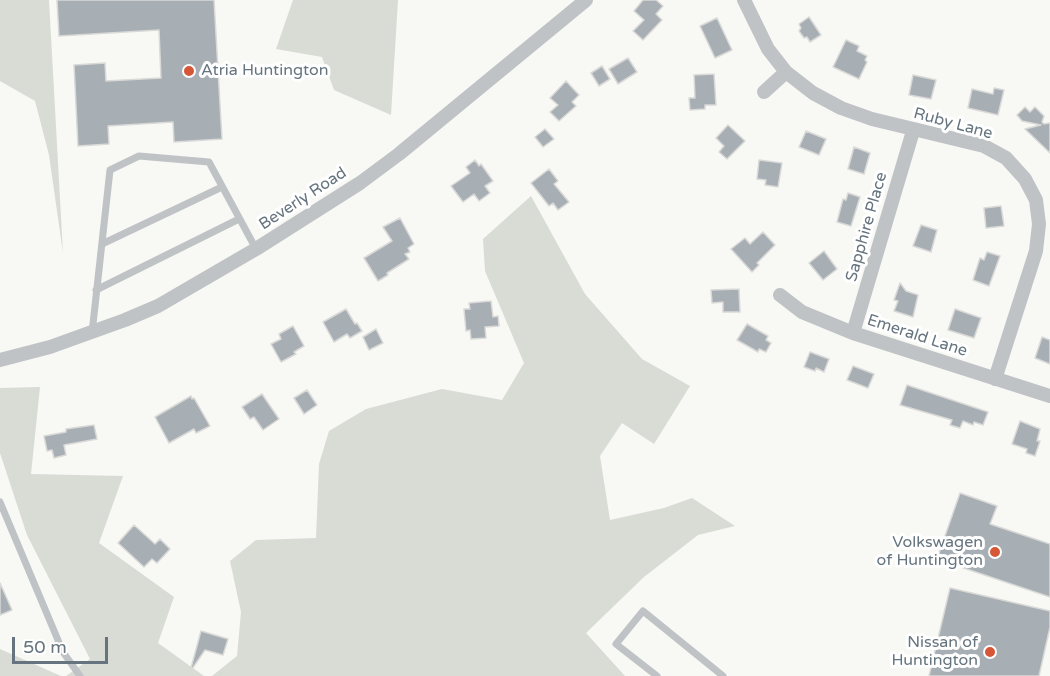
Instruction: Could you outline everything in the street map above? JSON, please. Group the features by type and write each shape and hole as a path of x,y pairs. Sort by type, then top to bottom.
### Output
{"street":[{"name":"Beverly Road","path":"0,360 92,333 158,306 256,249 360,183 399,154 586,0"},
{"name":"Ruby Lane","path":"744,0 768,49 786,72 813,93 841,108 872,120 984,146 1006,158 1025,178 1036,200 1040,224 1036,252 995,379"},
{"path":"764,92 786,72"},
{"name":"Sapphire Place","path":"853,333 913,131"},
{"name":"Emerald Lane","path":"780,295 801,312 853,333 1050,396"}],"lane":[{"path":"92,333 110,170 139,156 209,162 256,249"},
{"path":"102,244 222,187"},
{"path":"96,290 239,219"},
{"path":"0,502 63,652 80,676"},
{"path":"657,676 616,644 643,611 723,676"}],"shaded area":[{"path":"0,0 49,0 63,253 49,155 35,101 0,81"},
{"path":"293,0 398,0 391,115 334,90 322,57 276,49"},
{"path":"531,196 585,294 642,359 690,386 654,444 622,423 600,456 610,520 664,508 692,498 735,526 698,535 644,577 586,633 625,676 212,676 237,656 241,612 230,561 256,540 316,538 319,464 329,431 366,409 442,389 502,400 524,363 485,271 483,239"},
{"path":"40,387 31,474 123,476 99,543 174,597 158,643 204,676 66,676 90,659 27,535 0,453 0,388"},
{"path":"0,649 61,676 0,676"}],"building":[{"name":"Atria Huntington","path":"57,0 214,0 222,139 174,142 173,122 108,126 109,144 78,146 74,65 105,63 106,81 161,78 159,30 59,36"},
{"path":"643,0 656,0 663,6 656,14 662,20 643,40 633,31 644,20 634,11"},
{"path":"809,17 821,35 810,42 799,31 801,28 799,24"},
{"path":"717,18 732,50 715,58 700,26"},
{"path":"846,40 859,46 857,51 867,56 865,60 867,62 859,79 833,67"},
{"path":"628,58 637,72 618,84 609,69"},
{"path":"602,66 610,79 599,86 591,73"},
{"path":"714,74 716,105 705,105 705,109 690,110 689,98 695,98 694,75"},
{"path":"913,75 936,80 931,99 909,95"},
{"path":"566,81 579,95 572,102 576,106 559,121 550,112 558,105 550,98"},
{"path":"994,88 1004,90 998,115 968,108 972,89 993,94"},
{"path":"1025,107 1030,112 1035,107 1044,116 1042,122 1050,123 1050,153 1025,129 1041,125 1022,121 1017,115"},
{"path":"728,125 745,141 727,159 719,152 724,146 716,138"},
{"path":"545,129 554,139 543,147 535,137"},
{"path":"806,131 826,139 819,155 799,147"},
{"path":"854,147 870,153 864,174 848,169"},
{"path":"475,160 479,166 481,164 493,181 485,186 490,193 479,201 474,194 463,202 451,186 470,173 466,167"},
{"path":"759,160 782,163 778,187 765,185 766,180 757,179"},
{"path":"549,169 558,181 554,184 569,202 558,210 553,203 549,206 531,183"},
{"path":"848,193 860,197 851,226 837,222 843,199 846,200"},
{"path":"1001,206 1004,226 986,228 984,208"},
{"path":"400,218 414,244 408,248 410,252 405,254 409,259 378,281 364,258 392,241 383,227"},
{"path":"921,225 937,230 931,252 913,246"},
{"path":"763,232 775,245 757,263 759,265 752,272 731,249 745,238 750,244"},
{"path":"824,251 837,269 823,280 809,263"},
{"path":"987,252 1000,256 989,286 973,280 980,258 984,260"},
{"path":"900,283 906,291 918,295 913,317 894,311 898,301 894,300"},
{"path":"739,289 740,312 723,312 723,302 712,303 711,290"},
{"path":"491,301 493,317 498,316 499,326 485,327 486,338 471,339 470,330 466,331 464,309 470,309 469,303"},
{"path":"346,309 362,331 350,338 347,334 334,342 323,322"},
{"path":"955,309 981,318 974,338 948,330"},
{"path":"747,324 768,336 766,340 771,343 766,352 759,349 758,352 737,340"},
{"path":"293,326 304,346 294,352 296,354 281,362 271,344 281,339 279,334"},
{"path":"376,329 383,343 369,350 363,337"},
{"path":"1042,337 1050,340 1050,364 1035,358"},
{"path":"810,352 829,359 824,372 816,368 815,371 804,367"},
{"path":"853,366 874,374 868,388 847,380"},
{"path":"907,385 988,412 983,425 974,422 973,425 963,421 960,428 950,425 952,420 900,405"},
{"path":"307,390 317,405 304,414 294,398"},
{"path":"262,394 279,419 263,430 254,417 250,419 242,407"},
{"path":"191,396 210,426 196,433 194,429 169,443 155,417"},
{"path":"1020,421 1040,429 1037,441 1040,441 1035,456 1026,453 1027,449 1012,444"},
{"path":"94,425 97,439 64,445 66,455 54,458 52,450 47,451 44,436 66,432 66,429"},
{"name":"Volkswagen of Huntington","path":"960,493 997,506 990,524 1050,544 1050,597 937,559"},
{"path":"134,525 155,544 160,539 170,549 157,563 152,559 144,567 118,543"},
{"path":"0,583 12,610 0,615"},
{"name":"Nissan of Huntington","path":"950,588 1050,611 1050,627 1039,676 929,676"},
{"path":"201,631 228,639 223,655 205,650 192,669 191,668"}],"place":[{"name":"Atria Huntington","path":"189,71"},
{"name":"Volkswagen of Huntington","path":"995,552"},
{"name":"Nissan of Huntington","path":"990,652"}]}
